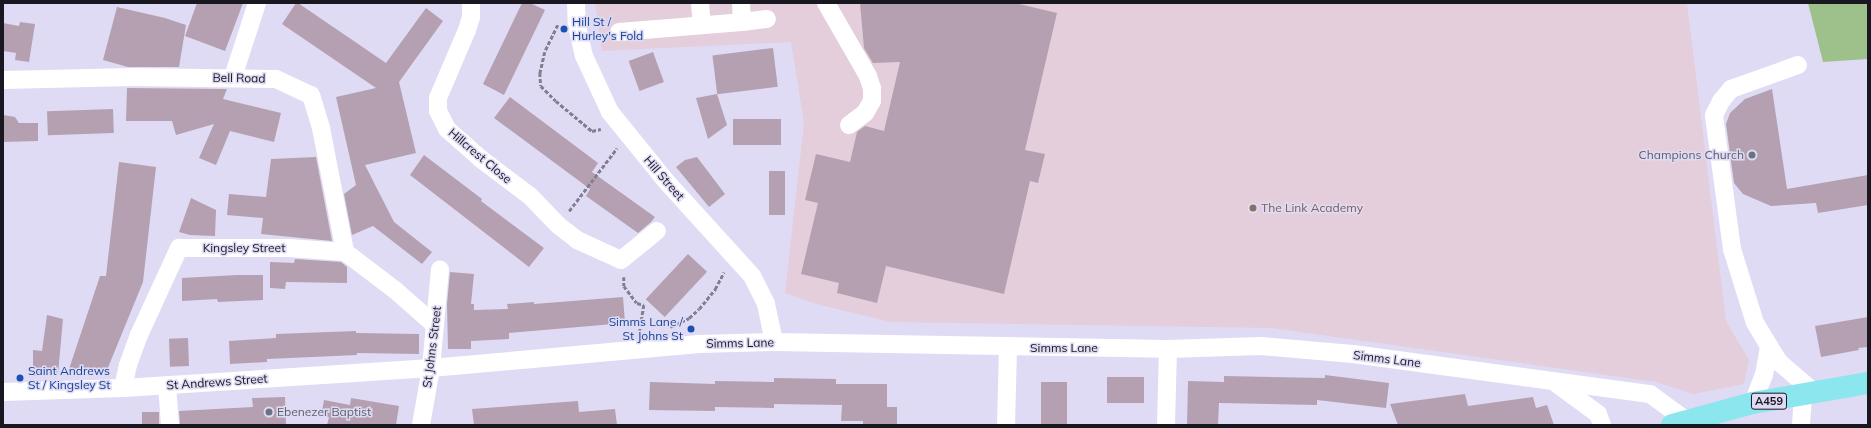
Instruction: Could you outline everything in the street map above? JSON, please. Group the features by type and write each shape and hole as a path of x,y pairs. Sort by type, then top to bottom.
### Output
{"main road":[{"name":"A459","path":"1679,423 1753,404 1809,395 1868,383"}],"street":[{"path":"233,77 257,3"},
{"name":"Hillcrest Close","path":"471,3 471,17 467,30 438,98 438,111 447,128 481,159 530,196 558,225 577,240 621,260"},
{"name":"Hill Street","path":"576,3 577,26 584,56 610,112 623,130 665,180 752,276 766,304 774,342"},
{"path":"700,3 702,25"},
{"path":"741,3 742,22"},
{"path":"826,3 868,76 872,88 872,101 865,113 849,125"},
{"path":"619,32 767,20"},
{"path":"1798,65 1731,89 1721,101 1714,115 1732,249 1755,323 1779,362 1809,395 1801,425"},
{"name":"Bell Road","path":"3,80 233,77 276,79 311,95 325,149 345,252"},
{"path":"621,260 657,231"},
{"name":"Kingsley Street","path":"123,388 128,365 139,335 179,248 289,248 345,252"},
{"path":"345,252 395,290 435,325"},
{"name":"St Johns Street","path":"421,425 431,368 440,269"},
{"name":"Simms Lane","path":"431,368 698,344 774,342 856,345 952,344 1008,348 1168,349 1261,346 1353,354 1554,383 1650,394 1679,423"},
{"path":"1753,404 1764,376 1769,346"},
{"path":"1006,425 1008,348"},
{"path":"1166,425 1168,349"},
{"name":"St Andrews Street","path":"3,392 167,386 431,368"},
{"path":"1554,383 1598,414 1602,425"},
{"path":"167,386 170,425"}],"path":[{"path":"559,18 559,25 545,52 540,73 541,86 556,101 592,131 623,130"},
{"path":"558,225 623,130"},
{"path":"644,349 660,330 674,326 689,318 699,309 715,289 733,256"},
{"path":"621,260 624,286 637,303 644,305 640,322 644,349"}],"shaded area":[{"name":"The Link Academy","path":"595,3 1687,3 1726,321 1749,360 1744,384 1693,394 1656,382 1271,328 890,322 816,304 785,293 804,123 791,42 602,51"}],"green space":[{"path":"1808,3 1868,3 1868,59 1823,62"}],"building":[{"path":"197,3 243,3 225,51 185,36"},
{"path":"296,3 386,63 426,8 443,21 399,82 416,153 365,165 394,222 432,252 422,264 373,226 352,235 344,194 356,185 336,97 376,88 282,24"},
{"path":"522,3 530,3 545,10 504,95 483,84"},
{"path":"860,3 1015,3 1057,13 1025,150 1045,154 1038,183 1030,181 1004,294 886,266 877,303 837,293 839,283 801,274 818,203 805,200 816,154 850,162 857,132 865,126 884,131 900,62 873,63 864,48"},
{"path":"117,7 165,18 186,25 179,67 128,67 103,60"},
{"path":"20,22 35,24 29,62 15,60 16,53 3,51 3,23 19,26"},
{"path":"773,48 778,87 717,94 712,55"},
{"path":"653,52 664,82 640,91 629,61"},
{"path":"127,88 227,89 223,99 281,113 274,142 230,131 216,165 199,158 214,124 176,135 172,121 126,121"},
{"name":"Champions Church","path":"1772,89 1787,189 1868,175 1868,205 1818,213 1816,203 1771,206 1743,194 1734,183 1726,124 1730,113 1745,99"},
{"path":"717,94 727,125 708,139 696,98"},
{"path":"510,97 598,163 592,172 655,217 651,222 638,233 586,196 590,189 494,118"},
{"path":"113,109 114,133 48,135 47,111"},
{"path":"3,115 15,117 19,123 38,123 38,141 3,142"},
{"path":"733,119 781,119 781,145 733,145"},
{"path":"424,155 482,199 481,201 544,248 529,267 410,175"},
{"path":"316,157 332,241 261,234 263,218 227,215 229,194 266,197 271,159"},
{"path":"697,157 725,194 709,207 676,167 685,160"},
{"path":"119,162 156,167 143,282 107,370 68,372 100,276 106,276"},
{"path":"769,171 785,171 785,215 769,215"},
{"path":"191,198 216,210 215,236 190,235 179,232"},
{"path":"688,254 707,272 665,317 646,299"},
{"path":"295,259 341,262 347,267 347,283 286,282 285,289 270,288 270,262 294,263"},
{"path":"450,272 474,274 471,304 474,304 474,310 508,309 507,304 534,302 534,304 623,297 625,323 509,333 509,339 471,341 471,349 448,349 447,304"},
{"path":"263,275 263,300 218,302 217,299 182,301 182,278"},
{"path":"47,315 63,319 58,374 33,376 33,350 42,351"},
{"path":"1868,317 1868,347 1821,357 1815,326"},
{"path":"356,331 356,333 419,334 419,354 357,353 357,355 267,359 267,362 230,364 229,341 276,338 276,334"},
{"path":"188,338 189,366 170,367 169,339"},
{"path":"1325,375 1389,383 1386,408 1317,400 1317,405 1219,403 1218,425 1187,425 1188,381 1224,382 1224,376 1325,378"},
{"path":"1107,377 1144,377 1144,403 1107,403"},
{"path":"774,378 836,379 836,384 887,384 887,407 897,407 897,425 863,425 863,421 841,421 842,405 774,404 774,408 715,407 715,411 649,410 650,382 715,384 715,381 774,382"},
{"path":"1041,382 1067,382 1067,425 1041,425"},
{"path":"1465,394 1468,406 1533,397 1536,408 1547,405 1554,425 1398,425 1390,404"},
{"path":"285,397 286,425 180,425 179,411 253,407 252,398"},
{"path":"351,398 399,406 396,425 327,425 329,417 321,416 324,400 350,405"},
{"path":"578,401 579,412 615,409 617,425 474,425 472,409"},
{"path":"142,412 159,412 159,425 142,425"}],"place":[{"name":"Hill St / Hurley's Fold","path":"564,29"},
{"name":"Champions Church","path":"1752,155"},
{"name":"The Link Academy","path":"1253,208"},
{"name":"Simms Lane / St Johns St","path":"691,329"},
{"name":"Saint Andrews St / Kingsley St","path":"20,378"},
{"name":"Ebenezer Baptist","path":"269,412"}]}
